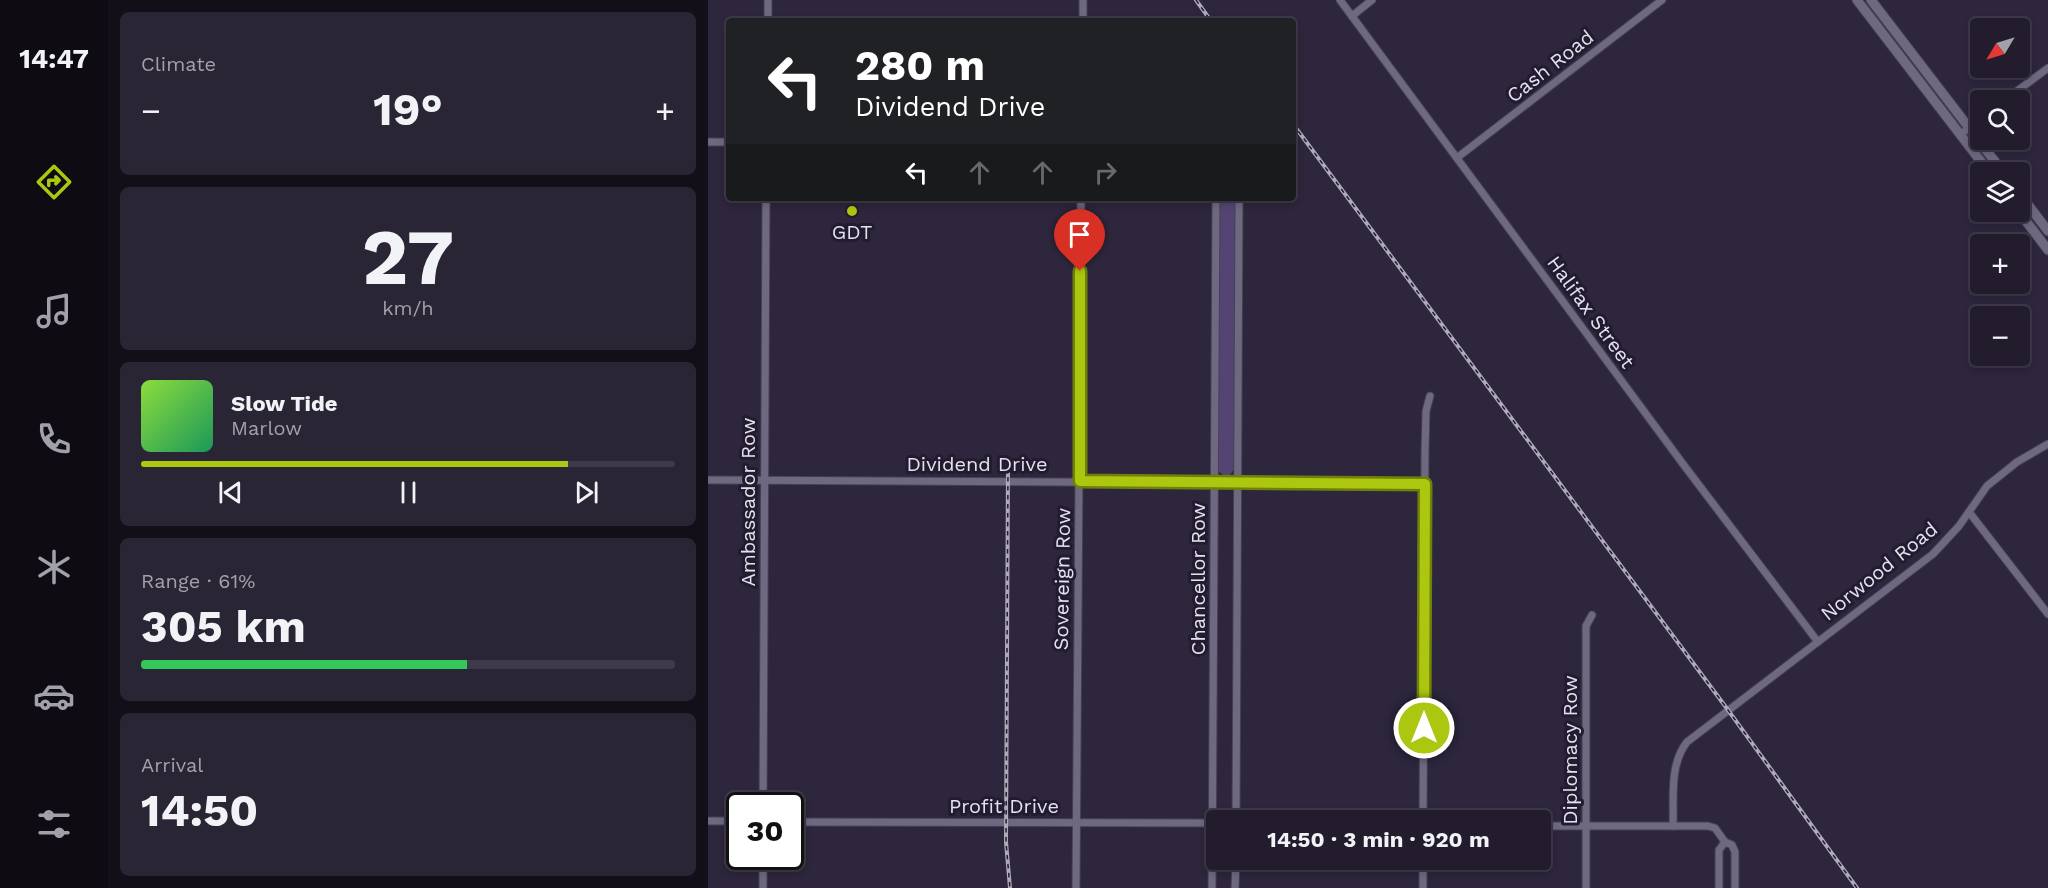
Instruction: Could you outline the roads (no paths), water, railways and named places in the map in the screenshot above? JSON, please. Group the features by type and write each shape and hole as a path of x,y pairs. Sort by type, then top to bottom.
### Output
{"main road":[{"path":"1872,0 1995,162"},
{"path":"1860,4 1981,162"},
{"path":"1882,33 1891,26"},
{"path":"1920,83 1929,76"},
{"path":"2030,208 2048,231"},
{"path":"2026,222 2048,250"}],"street":[{"path":"768,0 768,18"},
{"path":"1083,0 1083,18"},
{"name":"Halifax Street","path":"1340,0 1683,464 1818,642"},
{"path":"1352,16 1372,0"},
{"name":"Cash Road","path":"1458,158 1662,0"},
{"path":"1860,4 1872,0"},
{"path":"2018,90 2048,68"},
{"path":"1960,135 1969,128"},
{"path":"708,142 726,142"},
{"name":"Ambassador Row","path":"763,792 766,201"},
{"name":"Sovereign Row","path":"1076,888 1081,201"},
{"name":"Chancellor Row","path":"1214,810 1216,201"},
{"name":"Chancellor Row","path":"1236,810 1239,201"},
{"path":"1424,810 1426,411 1430,396"},
{"name":"Norwood Road","path":"1673,826 1675,768 1681,750 1688,742 1933,554 1997,476 2048,444"},
{"name":"Dividend Drive","path":"708,480 1425,484"},
{"path":"1969,512 2048,614"},
{"name":"Diplomacy Row","path":"1586,888 1586,626 1592,615"},
{"path":"708,821 726,821"},
{"name":"Profit Drive","path":"804,822 1206,823"},
{"path":"1551,826 1708,826 1715,828 1725,842 1732,845 1735,852 1735,888"},
{"path":"1719,888 1719,850 1725,842"},
{"path":"763,870 763,888"},
{"name":"Chancellor Row","path":"1212,888 1213,870"},
{"path":"1235,888 1236,870"},
{"path":"1423,870 1423,888"}],"railway":[{"path":"1196,0 1209,18"},
{"path":"1296,128 1728,710 1857,888"},
{"path":"1008,468 1006,842 1010,888"}],"place":[{"name":"GDT","path":"852,211"}]}
